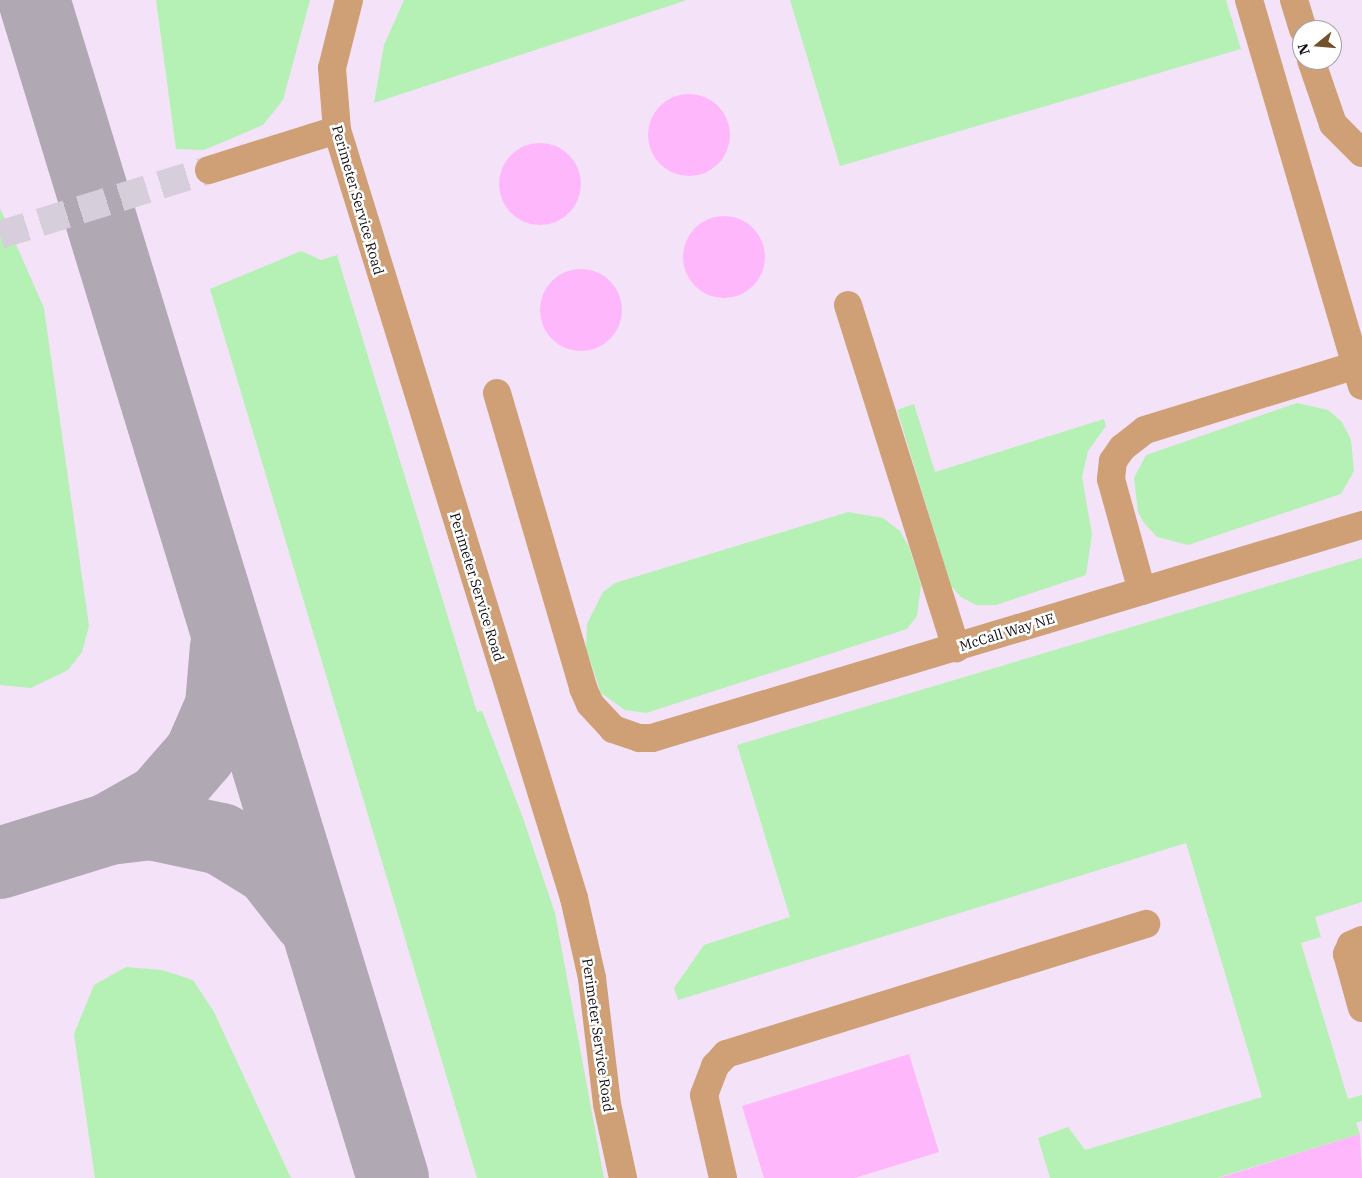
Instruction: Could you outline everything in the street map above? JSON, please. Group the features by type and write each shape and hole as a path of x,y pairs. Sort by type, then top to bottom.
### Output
{"street":[{"name":"Perimeter Service Road","path":"349,0 332,68 337,130 574,898 592,978 607,1104 623,1178"},
{"path":"1142,591 1111,479 1113,462 1122,448 1145,430 1359,375 1249,0"},
{"path":"1294,0 1300,20"},
{"path":"1315,70 1334,124 1362,153"},
{"path":"210,170 337,130"},
{"path":"848,305 956,648"},
{"name":"McCall Way NE","path":"497,393 590,704 613,729 652,738 1362,525"},
{"path":"724,1178 704,1095 715,1066 726,1054 1146,924"},
{"path":"1362,940 1351,945 1347,954 1362,1008"}],"shaded area":[{"path":"0,0 1362,0 1362,1178 0,1178"}],"green space":[{"path":"156,0 310,0 283,100 263,125 204,150 176,149"},
{"path":"404,0 687,0 374,103 384,45"},
{"path":"790,0 1226,0 1241,49 840,166"},
{"path":"0,208 44,308 89,626 82,652 68,670 31,688 0,685"},
{"path":"301,251 321,260 337,255 477,712 482,711 523,818 555,913 604,1178 477,1178 210,289"},
{"path":"1297,403 1328,410 1342,422 1351,440 1354,471 1341,494 1188,545 1157,537 1144,523 1138,512 1134,478 1146,455"},
{"path":"914,404 935,472 1104,419 1106,426 1088,451 1082,477 1092,534 1086,575 996,605 976,605 961,597 951,586 897,410"},
{"path":"848,512 883,518 900,531 909,547 921,585 917,616 907,629 646,713 625,710 601,693 586,648 587,624 603,592 615,583"},
{"path":"1362,558 1362,902 1315,917 1321,937 1301,943 1348,1099 1362,1095 1362,1121 1356,1123 1360,1134 1217,1178 1050,1178 1038,1138 1068,1127 1085,1150 1262,1097 1186,843 678,1000 674,988 704,945 790,917 737,745"},
{"path":"126,967 162,970 193,980 214,1012 291,1178 95,1178 74,1034 94,985"}],"building":[{"path":"689,94 705,97 718,106 727,119 730,135 727,151 718,164 705,173 689,176 673,173 660,164 651,151 648,135 651,119 660,106 673,97"},
{"path":"540,143 556,146 569,155 578,168 581,184 578,200 569,213 556,222 540,225 524,222 511,213 502,200 499,184 502,168 511,155 524,146"},
{"path":"716,216 732,216 747,223 758,234 765,249 762,273 753,286 732,298 716,298 701,291 690,280 683,265 683,249 690,234 701,223"},
{"path":"581,269 597,272 610,281 619,294 622,310 619,326 610,339 597,348 581,351 565,348 552,339 543,326 540,310 543,294 552,281 565,272"},
{"path":"909,1054 939,1152 855,1178 764,1178 742,1106"},
{"path":"1360,1134 1362,1178 1219,1178"}],"taxiway":[{"path":"34,0 393,1178"},
{"path":"226,646 221,706 200,754 160,800 109,829 151,824 221,839 270,869 309,919"},
{"path":"0,863 109,829"}],"tunnel":[{"path":"0,235 209,170"}]}
